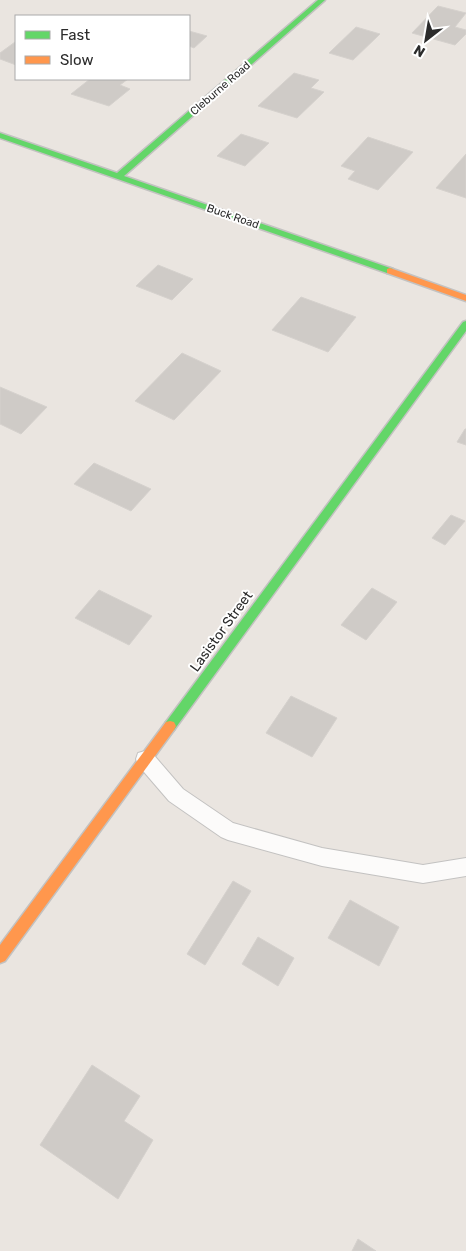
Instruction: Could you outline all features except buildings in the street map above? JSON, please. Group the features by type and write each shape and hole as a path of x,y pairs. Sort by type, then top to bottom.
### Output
{"street":[{"name":"Cleburne Road","path":"119,176 315,2"},
{"name":"Buck Road","path":"0,135 466,298"},
{"name":"Lasistor Street","path":"0,956 466,324"}],"lane":[{"path":"145,759 176,795 228,831 322,857 423,874 466,866"}],"traffic: fast":[{"path":"119,176 322,0"},
{"path":"0,135 390,271"},
{"path":"170,726 466,324"}],"traffic: slow":[{"path":"390,271 466,298"},
{"path":"0,956 170,726"}]}
